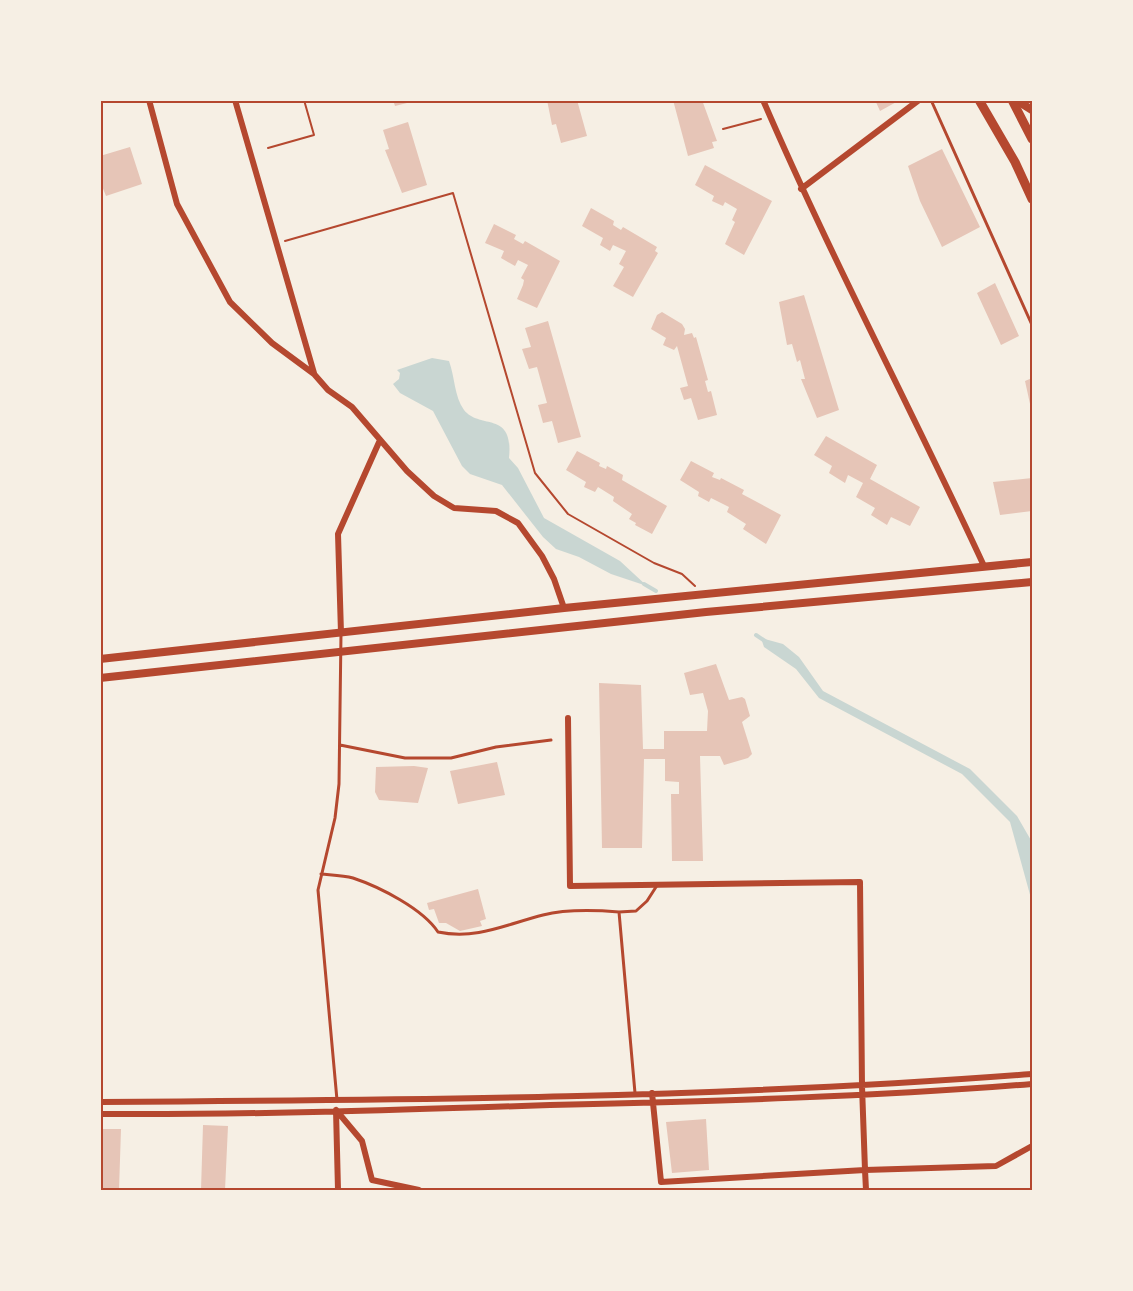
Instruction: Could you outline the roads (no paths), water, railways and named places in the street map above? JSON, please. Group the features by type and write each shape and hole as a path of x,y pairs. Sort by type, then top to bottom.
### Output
{"main road":[{"path":"979,100 1015,162 1032,199"},
{"path":"1014,100 1032,139"}],"street":[{"path":"149,100 177,204 230,302 272,342 314,374 328,390 352,407 434,496 454,508 496,511 518,523 542,556 554,579 564,608"},
{"path":"236,100 314,374"},
{"path":"763,100 801,189 926,441 984,566"},
{"path":"801,189 920,100"},
{"path":"1014,100 1032,110"},
{"path":"341,633 338,534 380,440"},
{"path":"100,659 564,608 1032,562"},
{"path":"100,678 706,612 1032,582"},
{"path":"568,718 570,886 656,887 860,882 862,1096 866,1191"},
{"path":"100,1102 337,1100 652,1093 862,1086 1032,1074"},
{"path":"100,1114 653,1103 862,1096 1032,1084"},
{"path":"652,1093 660,1182 656,1191"},
{"path":"337,1100 338,1191"},
{"path":"336,1110 362,1141 372,1180 419,1191"},
{"path":"660,1182 865,1170 996,1166 1032,1146"}],"lane":[{"path":"931,100 1032,325"},
{"path":"337,1100 319,918 321,874 334,818 340,745 341,633"},
{"path":"340,745 405,758 451,758 496,747 551,740"},
{"path":"321,874 353,878 430,919 438,932 459,936 503,929 545,915 591,910 636,911 656,887"},
{"path":"619,912 635,1093"}],"waterway":[{"path":"644,584 656,591"},
{"path":"756,635 765,641"}]}
